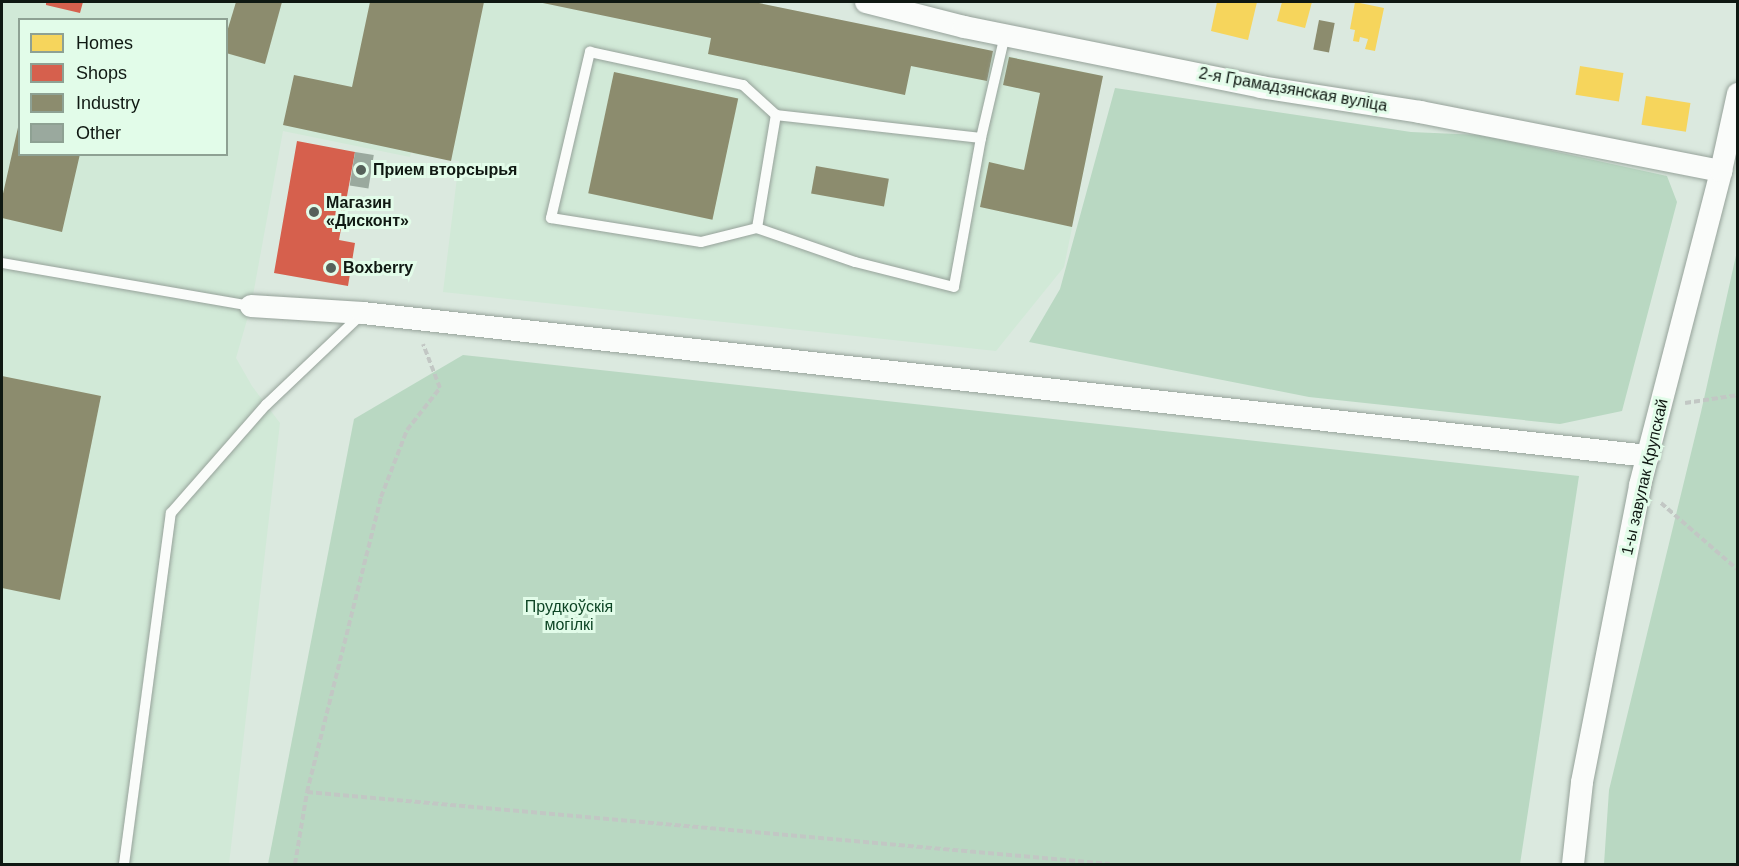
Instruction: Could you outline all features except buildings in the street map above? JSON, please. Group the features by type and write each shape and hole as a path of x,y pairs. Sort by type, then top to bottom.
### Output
{"street":[{"name":"2-я Грамадзянская вуліца","path":"866,2 1005,35 1261,87 1420,112 1721,171"},
{"name":"1-ы завулак Крупскай","path":"1573,864 1582,782 1640,485 1721,171 1737,93"},
{"path":"251,306 363,313 413,321 1648,456"}],"lane":[{"path":"981,138 776,115 743,85 590,52 551,218 701,242 757,228 855,262 954,287 981,138 1005,35"},
{"path":"757,228 776,115"},
{"path":"2,263 251,306"},
{"path":"124,864 171,513 266,405 363,313"}],"path":[{"path":"295,864 307,792 381,496 407,430 440,388 413,321"},
{"path":"1660,407 1737,395"},
{"path":"1640,485 1737,570"},
{"path":"307,792 1110,864"}],"shaded area":[{"path":"2,2 443,2 410,157 283,131 251,306 236,358 252,386 280,423 229,864 2,864"},
{"path":"445,2 754,2 1103,76 1064,267 996,351 443,292 459,161 413,154"}],"green space":[{"path":"1115,88 1411,132 1480,135 1667,176 1677,202 1622,411 1560,424 1309,397 1029,342 1060,289"},
{"path":"1737,251 1737,864 1604,864 1609,790 1701,412"},
{"name":"Прудкоўскія могілкі","path":"463,355 1579,476 1520,864 268,864 354,419"}],"place":[{"name":"Прием вторсырья","path":"361,170"},
{"name":"Магазин «Дисконт»","path":"314,212"},
{"name":"Boxberry","path":"331,268"}]}
